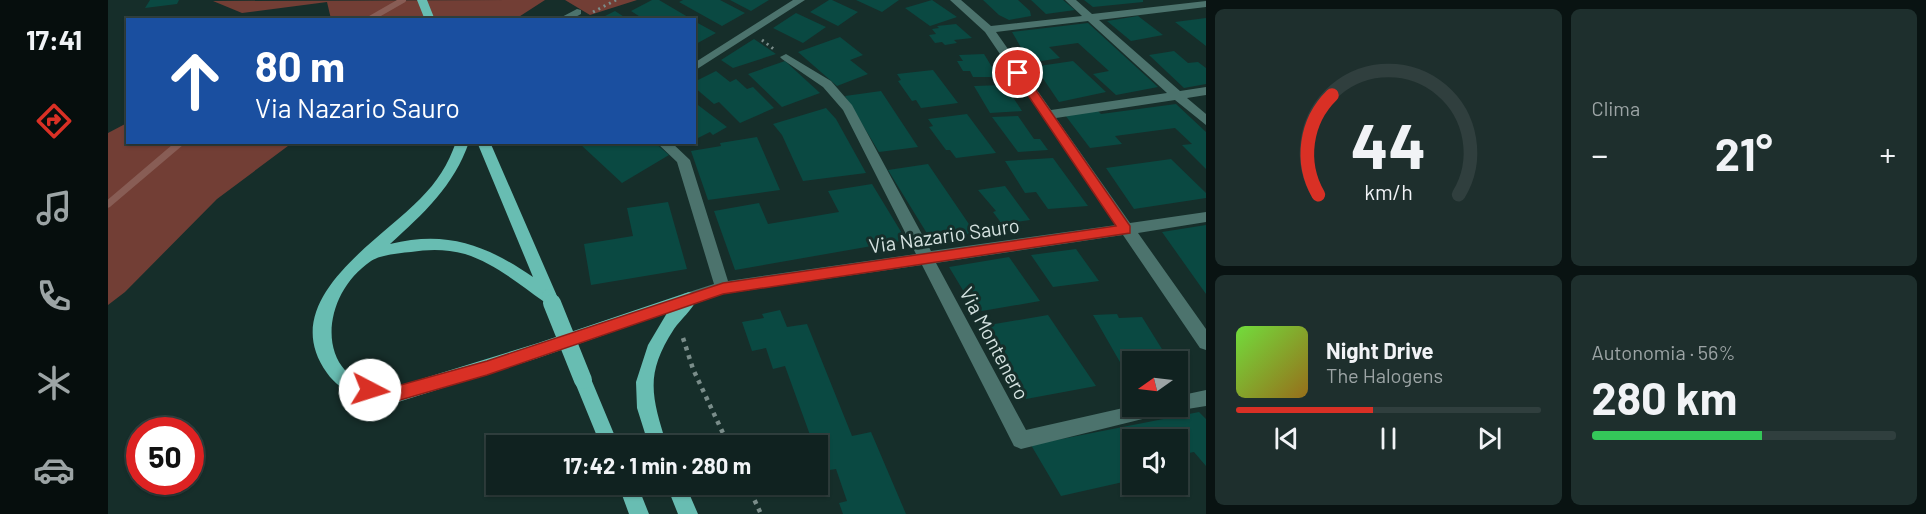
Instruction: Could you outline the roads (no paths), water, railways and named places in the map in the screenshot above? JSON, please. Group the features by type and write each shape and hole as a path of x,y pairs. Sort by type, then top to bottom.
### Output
{"main road":[{"path":"422,0 429,18"},
{"path":"463,144 448,174 426,202 346,276 332,293 323,312 321,341 331,367 351,385 390,395 487,368 689,299"},
{"path":"484,144 606,435"},
{"path":"369,255 400,246 434,242 468,247 500,262 549,296"},
{"path":"655,435 644,398 648,361 664,327 689,299"},
{"path":"631,495 639,514"},
{"path":"680,495 688,514"}],"street":[{"path":"696,67 801,0"},
{"path":"955,0 989,30 1206,343"},
{"path":"1070,0 1206,121"},
{"path":"989,30 1203,4"},
{"path":"565,18 577,12"},
{"name":"Via Montenero","path":"786,57 827,84 848,108 1021,440 1122,417"},
{"path":"1047,114 1206,91"},
{"path":"664,144 683,160 723,288"},
{"name":"Via Nazario Sauro","path":"689,299 723,288 1206,216"},
{"path":"1188,402 1206,398"}],"waterway":[{"path":"372,18 403,0"},
{"path":"108,204 179,144"}]}
